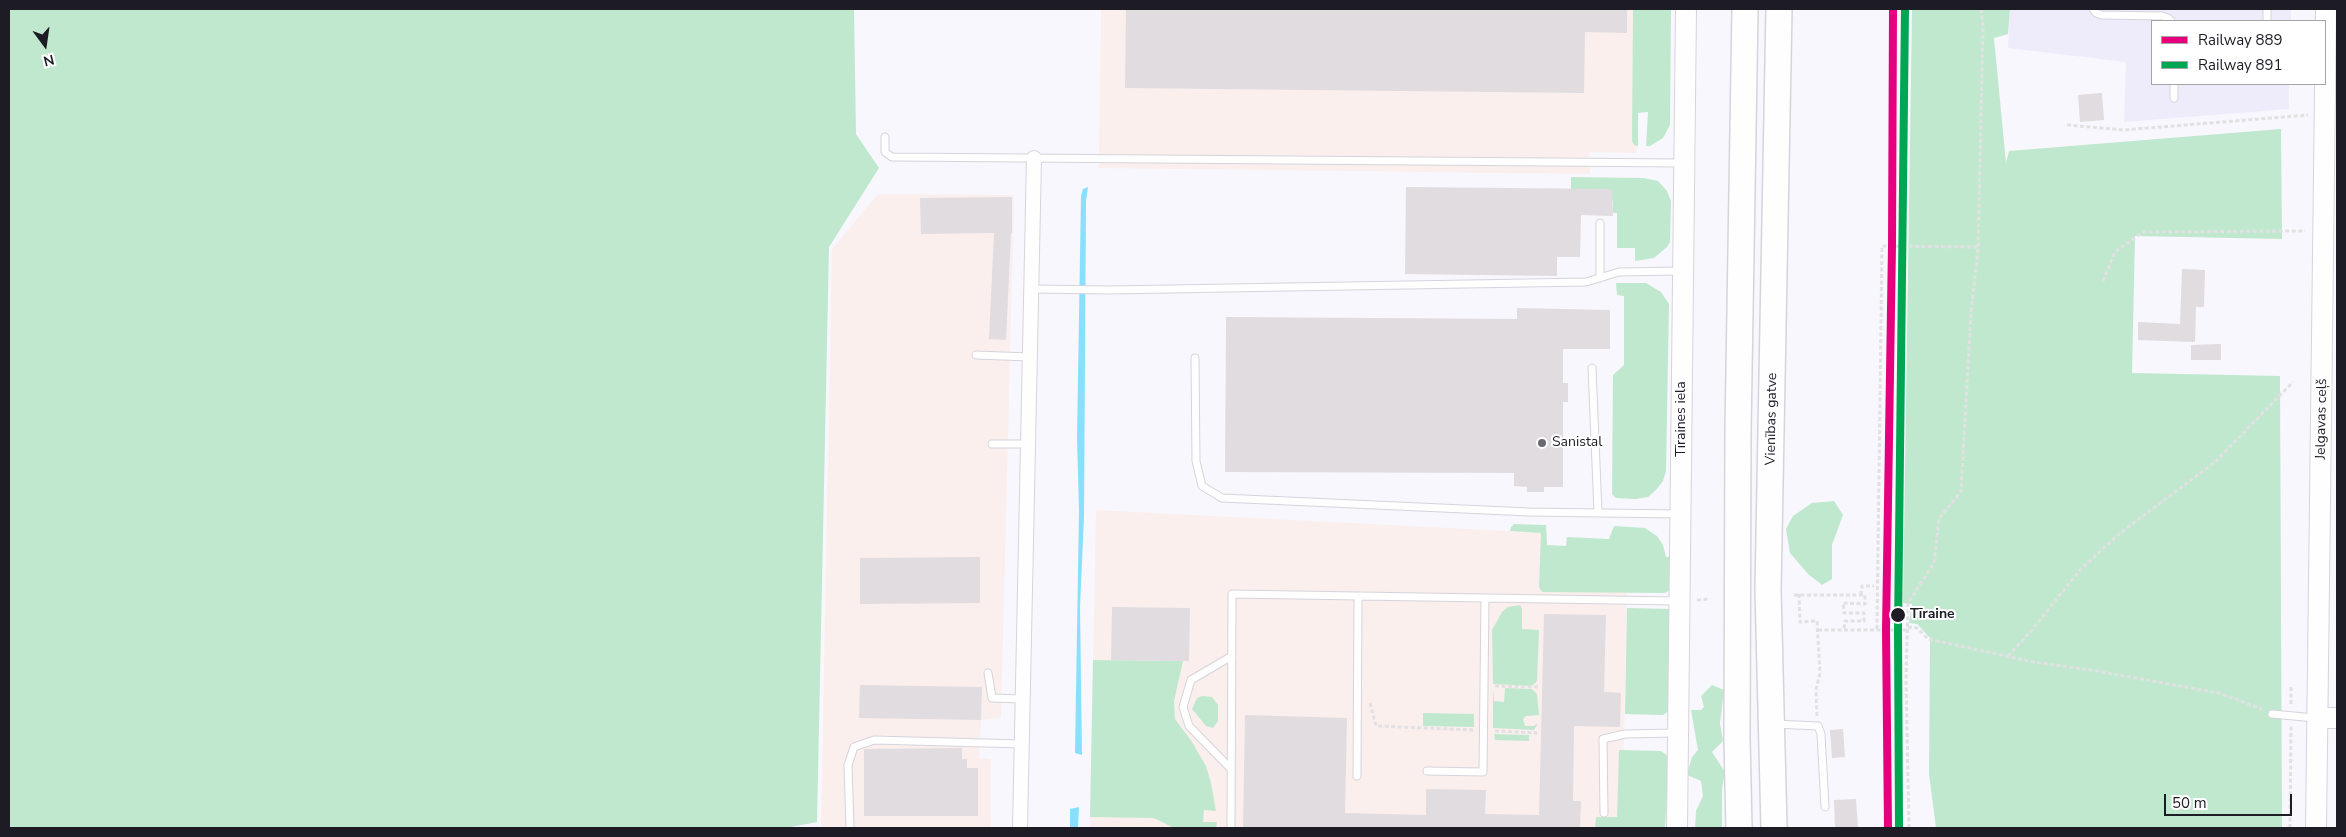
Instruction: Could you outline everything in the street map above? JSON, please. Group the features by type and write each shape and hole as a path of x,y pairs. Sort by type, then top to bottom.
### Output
{"highway":[{"path":"1739,828 1737,739 1738,431 1746,9"},
{"name":"Vienības gatve","path":"1774,828 1768,590 1779,9"}],"street":[{"name":"Tīraines iela","path":"1678,828 1679,733 1688,600 1681,514 1686,9"},
{"name":"Jelgavas ceļš","path":"2316,828 2327,718 2323,232 2328,106 2325,85"},
{"path":"1020,828 1034,158"}],"lane":[{"path":"2093,9 2096,13 2102,15 2162,16 2170,20"},
{"path":"2174,85 2174,98"},
{"path":"885,137 884,152 892,157 1684,163"},
{"path":"1600,222 1600,278"},
{"path":"1032,289 1110,290 1586,282 1618,272 1683,271"},
{"path":"976,355 1030,357"},
{"path":"1195,358 1196,461 1202,486 1222,498 1529,512 1681,514"},
{"path":"1592,368 1598,512"},
{"path":"992,444 1028,444"},
{"path":"1231,828 1232,594 1688,600"},
{"path":"1356,776 1358,596"},
{"path":"1427,771 1483,772 1485,598"},
{"path":"1231,769 1189,726 1183,707 1191,680 1232,656"},
{"path":"988,672 992,698 1023,699"},
{"path":"2272,714 2327,718"},
{"path":"1772,724 1818,726 1821,734 1825,807"},
{"path":"1604,813 1603,739 1625,734 1679,733"},
{"path":"850,828 848,765 854,747 874,740 1022,744"}],"path":[{"path":"1909,828 1906,680 1908,603 1934,562 1939,518 1961,492 1971,312 1978,247 1984,28 1981,9"},
{"path":"2067,125 2124,130 2328,106"},
{"path":"2103,281 2115,252 2143,232 2323,232"},
{"path":"1877,630 1882,246 1978,247"},
{"path":"2008,656 2080,570 2119,534 2215,462 2293,382"},
{"path":"1861,595 1862,586 1874,586"},
{"path":"1817,713 1816,690 1820,673 1817,621 1800,622 1796,594 1865,595 1865,604 1843,603 1844,613 1864,613 1864,621 1844,621 1844,629"},
{"path":"1688,600 1710,599"},
{"path":"1818,630 1907,630 1910,627 1917,628 1928,639 2033,662 2097,671 2219,693 2272,714"},
{"path":"2290,828 2291,685"},
{"path":"1484,686 1540,687"},
{"path":"1369,698 1376,726 1537,733"}],"shaded area":[{"path":"1101,9 1637,9 1637,153 1589,152 1590,174 1099,168"},
{"path":"2010,9 2291,9 2291,20 2151,20 2151,85 2289,85 2289,109 2124,122 2126,62 2008,48"},
{"path":"878,194 1014,195 1001,718 981,720 979,758 991,759 991,828 816,828 821,826 832,249"},
{"path":"1096,510 1547,533 1547,550 1628,553 1622,828 1090,828"}],"green space":[{"path":"9,9 854,9 856,134 879,168 829,247 817,822 786,828 9,828"},
{"path":"1633,9 1671,9 1670,125 1663,138 1650,146 1646,146 1648,112 1638,113 1638,146 1634,145 1632,141"},
{"path":"1912,9 2010,9 2008,34 1994,38 2006,163 2009,151 2281,129 2282,239 2135,236 2132,373 2280,376 2282,828 1936,828 1929,774 1930,638 1917,624 1909,623 1912,604 1903,603"},
{"path":"1571,177 1643,178 1658,181 1667,191 1671,201 1670,242 1667,247 1654,258 1635,261 1635,248 1617,248 1617,213 1613,213 1613,201 1571,189"},
{"path":"1616,283 1646,283 1661,292 1669,304 1666,471 1663,481 1656,490 1648,497 1636,499 1616,498 1612,494 1613,375 1624,365 1624,296 1617,295"},
{"path":"1834,501 1843,515 1832,545 1832,579 1822,585 1808,574 1790,553 1786,529 1793,516 1812,503"},
{"path":"1514,524 1546,525 1547,545 1566,546 1567,537 1609,539 1614,526 1645,528 1657,536 1663,545 1666,557 1671,557 1671,589 1665,593 1542,592 1539,587 1541,533 1510,531"},
{"path":"1520,605 1522,609 1522,629 1539,630 1537,681 1532,686 1493,684 1492,630 1502,612 1508,607"},
{"path":"1627,608 1669,609 1671,612 1669,711 1663,715 1625,714"},
{"path":"1093,660 1183,661 1174,701 1175,719 1192,742 1206,766 1216,811 1204,810 1203,822 1217,822 1216,828 1174,828 1154,818 1090,817"},
{"path":"1712,685 1724,690 1720,723 1723,741 1712,752 1725,772 1722,789 1722,828 1695,828 1696,811 1703,796 1701,781 1687,775 1692,757 1698,750 1691,710 1701,710 1704,707 1701,696"},
{"path":"1493,688 1494,701 1504,702 1505,688 1532,689 1537,694 1539,715 1526,716 1523,719 1525,726 1534,726 1538,723 1534,730 1493,728"},
{"path":"1202,696 1212,697 1218,705 1218,721 1213,728 1206,726 1192,709 1197,698"},
{"path":"1423,713 1474,714 1474,727 1423,726"},
{"path":"1494,734 1529,735 1529,741 1495,740"},
{"path":"1619,750 1661,751 1669,757 1665,828 1595,828 1596,817 1617,817"}],"water":[{"path":"1088,187 1086,201 1084,517 1080,607 1082,755 1075,753 1079,511 1077,438 1081,196 1083,189"},
{"path":"1079,807 1078,828 1070,828 1070,809"}],"building":[{"path":"1126,9 1627,9 1627,33 1585,32 1584,93 1125,88"},
{"path":"2102,93 2104,120 2080,122 2078,95"},
{"path":"1406,187 1612,189 1613,216 1581,215 1580,257 1557,257 1557,276 1405,274"},
{"path":"1012,197 1012,233 1006,340 989,339 994,233 921,234 920,198"},
{"path":"2182,269 2205,270 2204,307 2196,307 2195,342 2138,340 2138,322 2180,324"},
{"path":"1517,308 1610,310 1610,349 1563,349 1563,383 1568,383 1568,402 1563,402 1563,487 1544,487 1544,492 1527,492 1527,487 1514,486 1514,473 1225,472 1226,317 1517,319"},
{"path":"2221,344 2221,360 2191,360 2191,345"},
{"path":"980,557 980,603 860,604 860,558"},
{"path":"1112,607 1190,608 1189,661 1111,660"},
{"path":"1544,614 1606,615 1604,692 1621,693 1620,727 1574,726 1573,801 1581,801 1580,828 1243,828 1245,715 1347,718 1345,813 1426,815 1426,789 1486,790 1485,814 1539,815"},
{"path":"860,685 982,687 981,720 859,718"},
{"path":"1843,729 1845,757 1832,758 1830,730"},
{"path":"962,748 962,759 967,759 967,768 978,768 978,816 864,816 864,749"},
{"path":"1856,799 1858,828 1835,828 1834,800"}],"rail line":[{"name":"889","path":"1888,828 1886,630 1892,245 1893,9"},
{"name":"891","path":"1899,828 1898,630 1905,9"}],"place":[{"name":"Sanistal","path":"1542,443"},
{"name":"Tīraine","path":"1898,615"}]}
